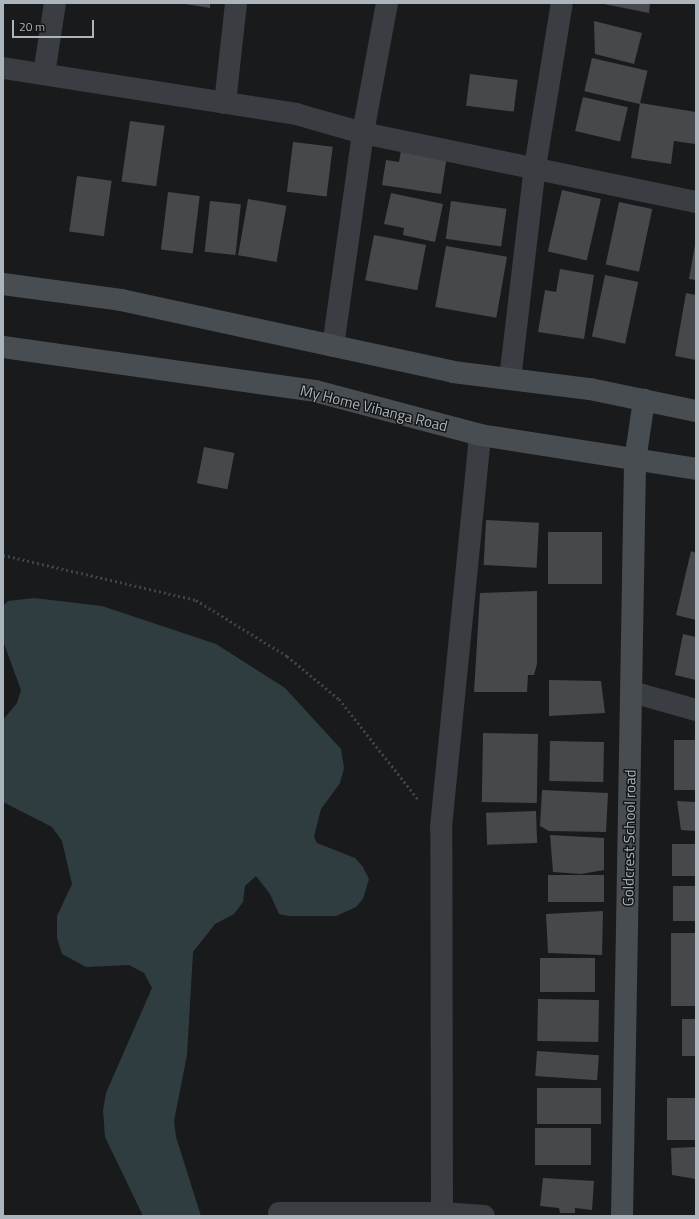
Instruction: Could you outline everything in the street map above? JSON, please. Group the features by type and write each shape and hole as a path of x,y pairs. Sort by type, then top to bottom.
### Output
{"street":[{"path":"44,74 56,3"},
{"path":"224,103 236,3"},
{"path":"333,346 363,133 387,3"},
{"path":"510,379 535,167 562,3"},
{"path":"3,68 296,114 363,133 535,167 696,202"},
{"path":"3,284 121,300 453,372 510,379 644,400 696,410"},
{"name":"My Home Vihanga Road","path":"3,347 315,391 480,435 635,461 696,469"},
{"name":"Goldcrest School road","path":"622,1216 635,461 644,400"},
{"path":"442,1212 441,827 480,435"},
{"path":"632,692 696,710"},
{"path":"279,1213 442,1212 484,1216"}],"path":[{"path":"3,556 196,600 281,652 339,699 441,827"}],"shaded area":[{"path":"34,598 102,606 216,644 285,688 341,749 344,768 340,783 321,809 314,837 317,843 355,858 363,867 369,879 363,899 356,907 336,916 289,916 279,914 270,894 256,876 245,886 243,902 234,914 215,924 193,952 187,1055 174,1121 176,1137 201,1216 143,1216 105,1137 103,1110 106,1093 152,988 144,973 129,965 86,967 62,954 57,938 57,916 72,884 62,841 52,827 3,802 3,720 17,703 21,690 3,641 3,606 8,601"}],"building":[{"path":"179,3 210,3 210,8"},
{"path":"599,3 650,3 649,13"},
{"path":"594,21 642,33 634,64 595,54"},
{"path":"592,58 648,71 640,104 584,91"},
{"path":"470,74 518,80 514,112 466,106"},
{"path":"583,97 628,107 620,141 575,131"},
{"path":"640,103 696,112 695,144 674,141 671,164 631,158"},
{"path":"130,121 165,126 156,186 122,181"},
{"path":"293,142 333,147 327,197 287,192"},
{"path":"401,150 447,156 441,194 382,185 386,160 399,162"},
{"path":"77,176 112,181 104,236 69,231"},
{"path":"562,190 601,199 587,260 548,251"},
{"path":"168,192 200,196 193,253 161,250"},
{"path":"391,193 443,204 435,242 403,235 404,228 384,224"},
{"path":"248,199 286,206 277,262 238,255"},
{"path":"210,201 241,204 235,255 205,252"},
{"path":"451,201 506,209 501,246 446,239"},
{"path":"619,202 652,209 639,272 606,265"},
{"path":"374,235 426,245 417,290 365,280"},
{"path":"696,245 696,280 689,279"},
{"path":"446,246 507,257 496,318 435,307"},
{"path":"560,269 594,275 584,339 538,332 545,290 556,292"},
{"path":"605,275 638,282 625,344 592,337"},
{"path":"686,293 696,295 696,360 675,356"},
{"path":"204,447 234,453 227,489 197,483"},
{"path":"486,520 539,523 537,568 484,565"},
{"path":"548,532 602,532 602,584 548,584"},
{"path":"691,551 696,553 696,620 676,615"},
{"path":"537,591 537,664 534,675 528,675 527,692 474,692 480,593"},
{"path":"683,634 696,637 696,680 675,675"},
{"path":"549,680 601,681 605,713 549,716"},
{"path":"483,733 538,734 537,803 482,802"},
{"path":"674,740 696,740 696,790 674,790"},
{"path":"550,741 604,742 603,782 549,781"},
{"path":"542,790 608,793 606,832 549,831 540,826"},
{"path":"677,801 696,802 696,831 681,830"},
{"path":"536,811 537,843 487,845 486,813"},
{"path":"550,835 604,838 604,870 581,874 553,872"},
{"path":"672,844 696,844 696,876 672,876"},
{"path":"548,875 604,875 604,902 548,902"},
{"path":"673,886 696,886 696,921 673,921"},
{"path":"603,911 602,955 548,953 546,914"},
{"path":"671,933 696,933 696,1006 671,1006"},
{"path":"540,958 595,958 595,992 540,992"},
{"path":"538,999 599,1000 598,1042 537,1041"},
{"path":"682,1019 696,1019 696,1056 682,1056"},
{"path":"537,1051 599,1055 597,1080 535,1076"},
{"path":"537,1088 601,1088 601,1124 537,1124"},
{"path":"667,1098 696,1098 696,1140 667,1140"},
{"path":"535,1128 591,1128 591,1165 535,1165"},
{"path":"696,1147 696,1179 672,1175 671,1148"},
{"path":"543,1178 594,1181 592,1210 575,1208 575,1213 560,1213 559,1208 540,1206"}]}
